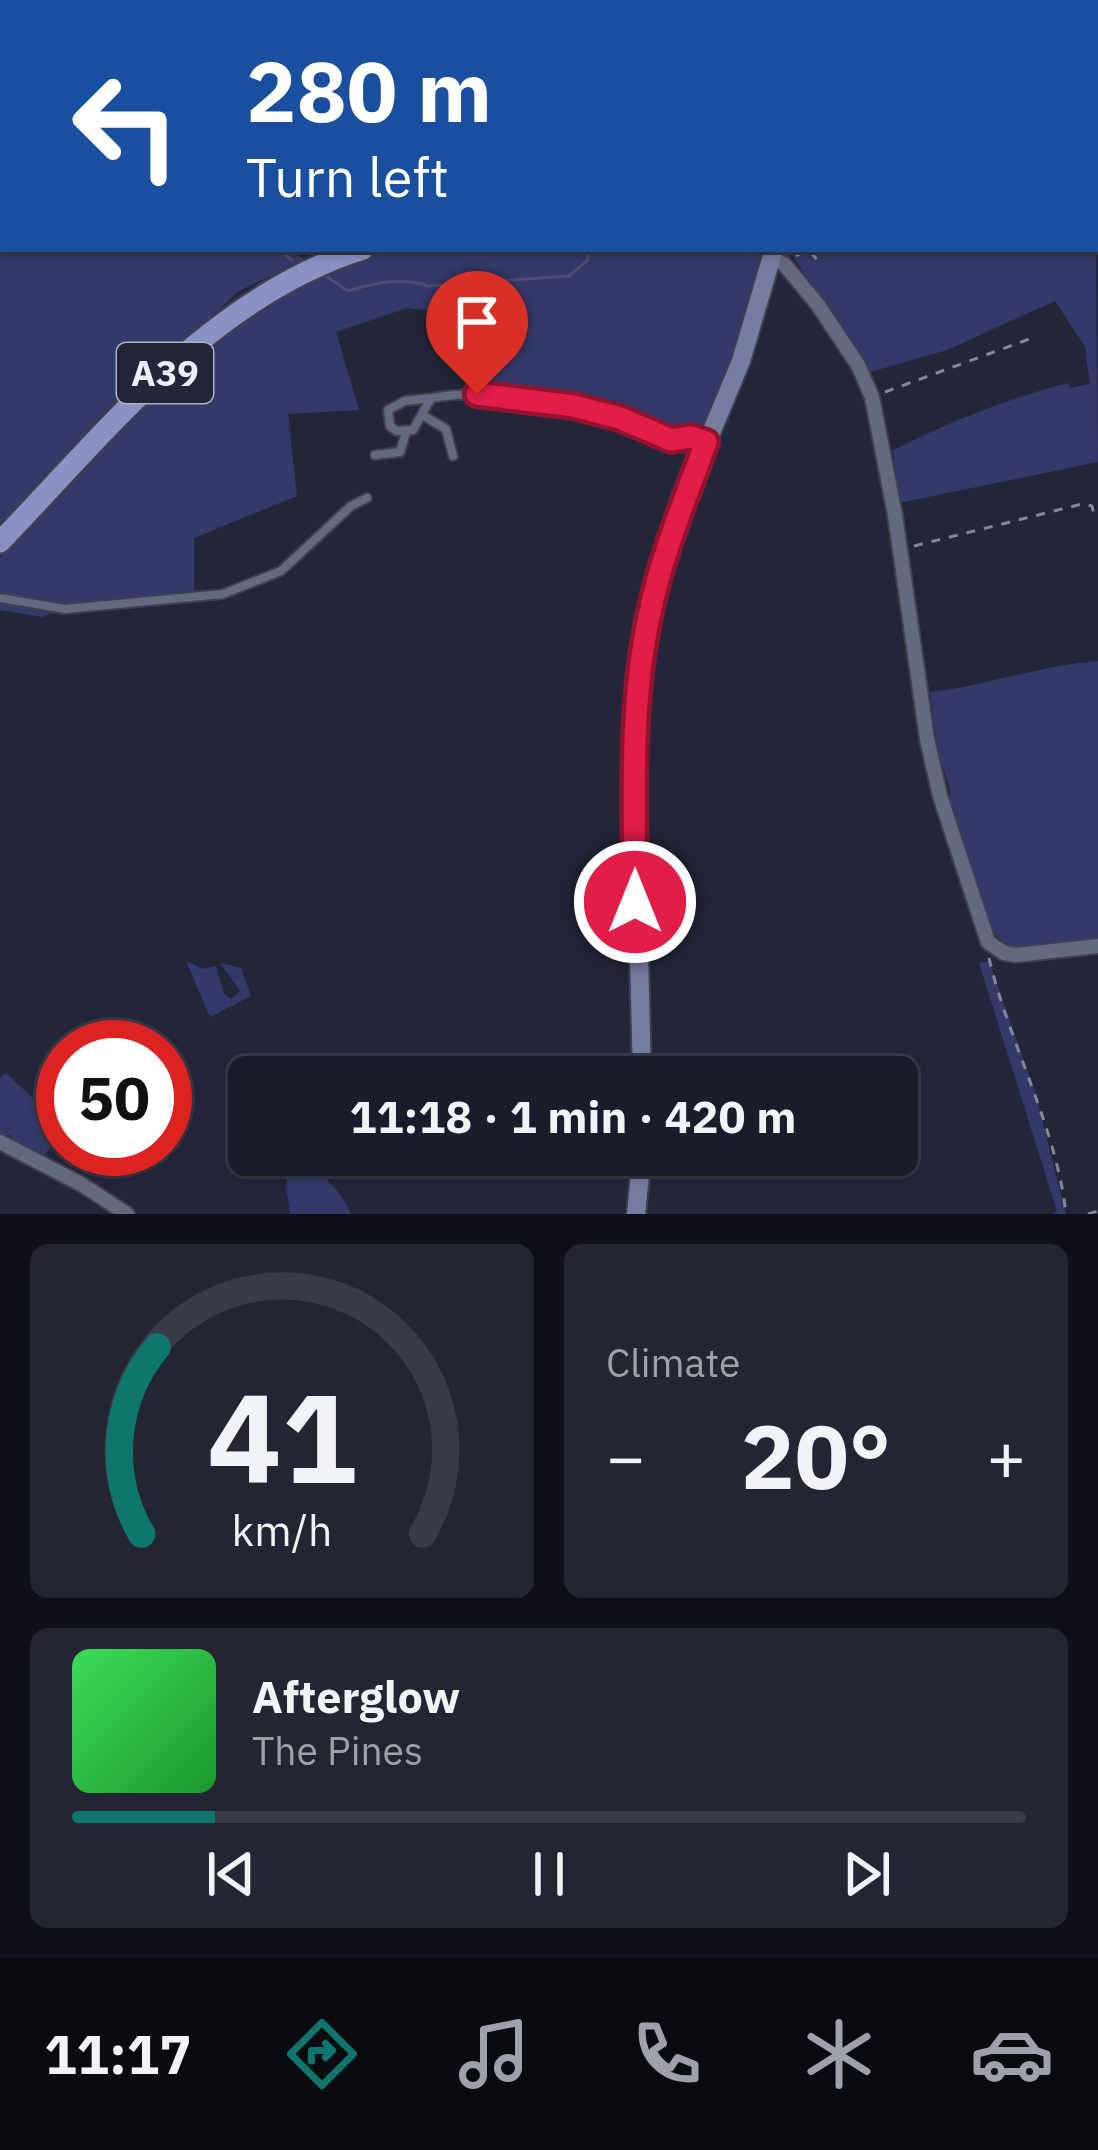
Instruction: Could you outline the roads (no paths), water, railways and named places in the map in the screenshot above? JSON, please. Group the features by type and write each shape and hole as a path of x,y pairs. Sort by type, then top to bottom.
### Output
{"main road":[{"name":"A39","path":"0,542 137,400 215,329 281,284 356,252"},
{"path":"641,1056 635,787 643,658 658,574 776,257"},
{"path":"636,1214 641,1176"}],"street":[{"path":"776,257 845,344 872,397 927,739 988,942 1016,955 1098,946"},
{"path":"0,1142 128,1214"}],"lane":[{"path":"406,432 389,426 388,410 405,400 489,394 574,406 620,418 671,440 691,437 706,442"},
{"path":"375,455 400,452 406,432 424,416 431,398"},
{"path":"424,416 446,429 453,456"},
{"path":"0,598 64,609 224,594 281,571 351,506 367,498"}],"waterway":[{"path":"280,252 292,260"},
{"path":"326,276 348,291 388,282 428,286 569,276 588,260 587,252"}]}
